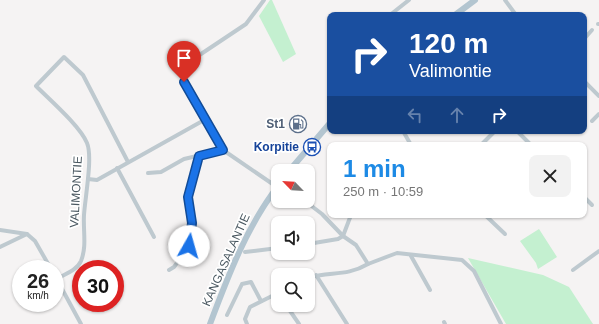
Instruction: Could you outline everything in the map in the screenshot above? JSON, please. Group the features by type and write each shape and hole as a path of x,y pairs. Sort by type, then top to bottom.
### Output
{"main road":[{"path":"459,12 475,0"},
{"path":"295,164 327,127"},
{"name":"KANGASALANTIE","path":"210,324 246,238 264,204 271,195"}],"street":[{"path":"264,0 246,24 182,68 184,82 223,150 271,181"},
{"path":"394,12 409,0"},
{"path":"505,0 514,12"},
{"path":"587,36 592,30"},
{"name":"VALIMONTIE","path":"64,273 74,269 80,262 84,248 84,216 88,179 88,144 82,134 36,86 64,57 83,75 128,162"},
{"path":"587,84 599,96"},
{"path":"592,121 599,114"},
{"path":"88,179 97,180 206,119"},
{"path":"484,142 492,134"},
{"path":"520,134 528,142"},
{"path":"148,173 161,172 184,159 223,150"},
{"path":"169,270 174,267 189,246 192,223 188,197 199,156"},
{"path":"117,168 154,237"},
{"path":"587,200 592,205"},
{"path":"314,208 343,236 356,245 368,264"},
{"path":"315,243 338,239 343,236 350,218"},
{"path":"488,218 505,234"},
{"path":"0,230 27,234 35,241 46,260"},
{"path":"0,247 27,234"},
{"path":"245,252 271,249"},
{"path":"573,270 597,252 599,258"},
{"path":"347,324 316,275 350,273 368,264 397,253 411,256 462,260 474,271 499,323"},
{"path":"411,256 430,290"},
{"path":"227,315 242,284 251,282 261,301"},
{"path":"64,292 81,324"},
{"path":"248,324 245,319 250,308 271,296"},
{"path":"291,312 299,324"}],"green space":[{"path":"270,0 272,0 296,54 283,62 259,16"},
{"path":"539,229 557,257 538,269 536,263 520,241"},
{"path":"468,258 543,275 569,287 593,324 506,324"}],"place":[{"name":"St1","path":"298,124"},
{"name":"Korpitie","path":"312,147"}],"route":[{"path":"184,82 223,150 199,156 188,197 192,223 189,246"}]}
